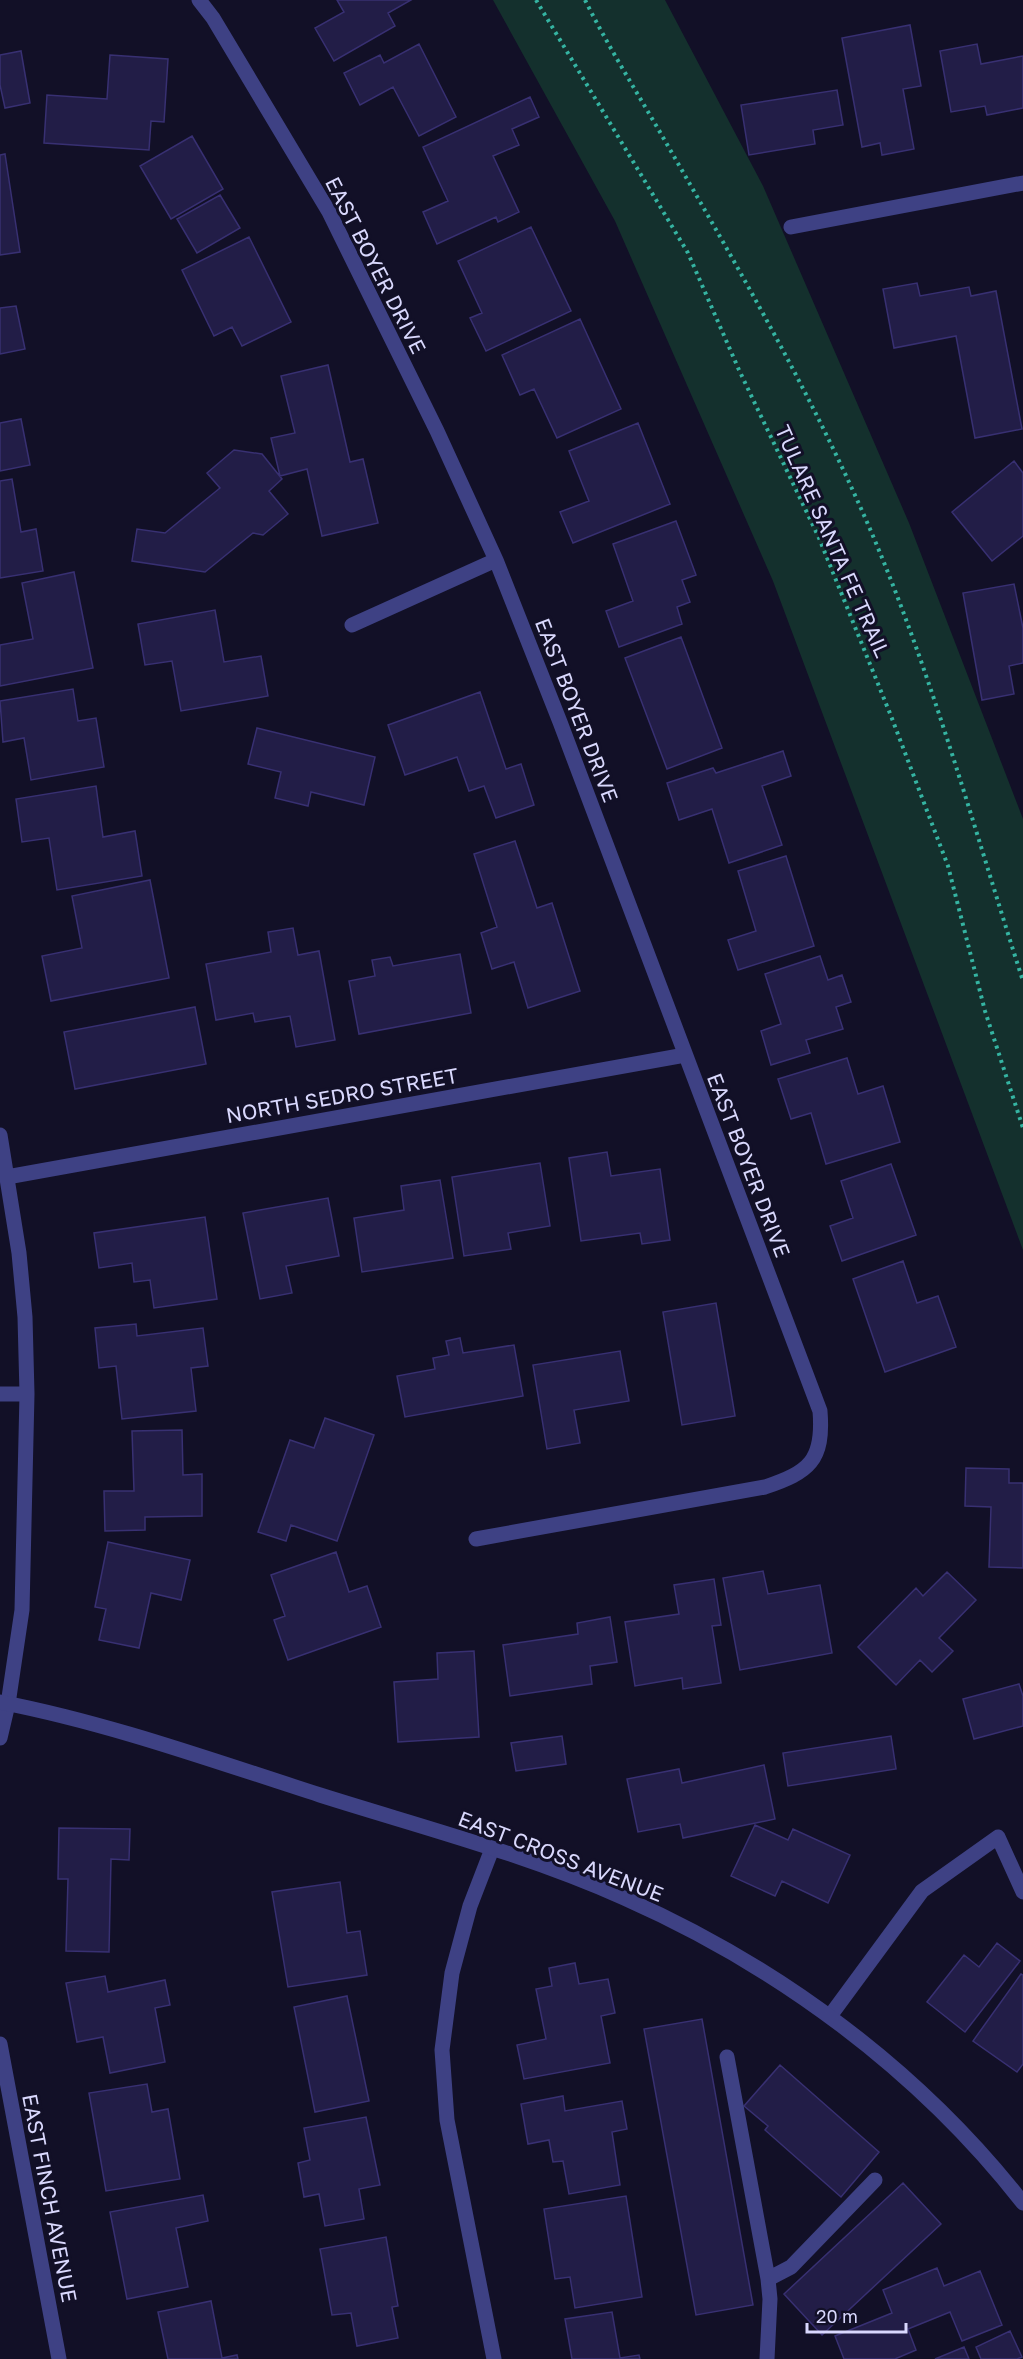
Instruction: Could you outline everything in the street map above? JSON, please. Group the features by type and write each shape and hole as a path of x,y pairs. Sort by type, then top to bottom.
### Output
{"street":[{"name":"EAST BOYER DRIVE","path":"199,0 213,18 329,212 437,431 496,560 560,722 820,1412 820,1444 804,1470 790,1479 765,1487 476,1539"},
{"path":"791,227 1023,183"},
{"path":"352,625 496,560"},
{"name":"NORTH SEDRO STREET","path":"8,1177 685,1055"},
{"path":"0,1135 8,1177 25,1317 27,1394 22,1610 4,1703 0,1738"},
{"path":"0,1394 27,1394"},
{"name":"EAST CROSS AVENUE","path":"4,1703 91,1722 492,1849 623,1897 725,1947 830,2016 883,2058 954,2125 1023,2203"},
{"path":"830,2016 922,1891 998,1837 1023,1892"},
{"path":"492,1849 470,1906 452,1973 442,2050 447,2120 494,2359"},
{"name":"EAST FINCH AVENUE","path":"0,2044 59,2359"},
{"path":"727,2058 768,2279 770,2299 767,2359"},
{"path":"768,2279 791,2267 875,2180"}],"path":[{"name":"TULARE SANTA FE TRAIL","path":"536,0 688,253 739,370 819,538 891,716 948,866 985,1011 1023,1128"},
{"name":"TULARE SANTA FE TRAIL","path":"585,0 813,406 870,529 920,653 975,821 1023,981"}],"green space":[{"path":"493,0 665,0 763,186 909,523 1023,819 1023,1250 773,581 615,221"}],"building":[{"path":"337,0 411,0 388,13 395,26 334,61 315,28 344,12"},
{"path":"910,25 921,86 903,89 914,149 882,155 880,143 862,147 842,38"},
{"path":"419,44 456,117 419,136 393,87 360,105 344,73 380,55 384,63"},
{"path":"977,44 981,64 1023,56 1023,108 987,115 985,106 951,112 940,51"},
{"path":"21,51 30,103 5,108 0,85 0,55"},
{"path":"110,55 168,59 164,122 151,121 149,150 44,143 47,95 107,99"},
{"path":"837,90 843,125 813,130 815,144 749,155 741,105"},
{"path":"530,97 539,117 512,129 519,145 493,156 519,212 498,222 496,217 437,244 423,212 448,201 423,147"},
{"path":"192,136 223,189 171,219 140,166"},
{"path":"5,154 20,252 0,255 0,155"},
{"path":"220,195 240,228 197,253 177,219"},
{"path":"531,227 571,311 486,351 470,318 482,313 458,261"},
{"path":"249,237 291,322 242,346 232,327 214,336 182,270"},
{"path":"917,283 920,296 969,287 971,296 996,291 1022,429 975,438 956,336 894,348 883,289"},
{"path":"16,306 25,349 0,354 0,308"},
{"path":"580,319 621,409 557,438 534,389 520,395 502,355"},
{"path":"328,365 350,462 363,459 378,523 322,536 307,469 280,476 271,438 295,433 281,376"},
{"path":"21,419 30,465 0,471 0,423"},
{"path":"638,423 670,504 573,543 560,512 589,501 569,451"},
{"path":"234,450 262,454 282,479 269,491 288,514 263,535 253,533 205,572 132,561 137,529 165,533 220,488 207,473"},
{"path":"1014,461 1023,473 1023,536 992,561 952,512"},
{"path":"12,479 21,532 36,529 43,571 0,578 0,481"},
{"path":"676,521 696,575 682,580 690,602 677,607 682,624 619,647 606,611 633,601 613,544"},
{"path":"74,572 93,668 0,686 0,645 33,639 22,583"},
{"path":"1014,584 1023,628 1023,663 1009,666 1014,694 982,700 963,593"},
{"path":"215,610 224,662 261,656 268,696 181,711 172,661 145,665 138,624"},
{"path":"681,637 722,748 667,769 625,658"},
{"path":"73,689 78,721 96,718 104,767 31,780 24,738 3,742 0,701"},
{"path":"480,692 506,769 521,764 534,805 496,818 484,786 469,791 457,757 405,775 388,725"},
{"path":"257,728 375,757 364,805 311,792 308,806 275,798 281,772 248,764"},
{"path":"783,751 791,776 762,786 782,845 729,863 712,809 679,820 667,783 713,768 716,773"},
{"path":"96,786 103,837 135,831 142,876 57,890 49,838 22,842 16,799"},
{"path":"515,841 537,908 552,903 580,991 528,1008 514,962 492,969 481,933 497,927 474,854"},
{"path":"786,856 814,946 738,970 728,940 756,931 738,871"},
{"path":"150,880 169,978 51,1001 42,956 82,948 72,896"},
{"path":"293,928 298,955 319,951 335,1040 296,1047 290,1016 255,1022 253,1013 216,1020 206,964 271,952 268,932"},
{"path":"460,954 471,1013 359,1034 349,981 375,976 372,960 390,957 393,966"},
{"path":"820,956 828,980 842,975 851,1002 836,1007 843,1029 806,1040 810,1053 771,1065 761,1031 781,1024 765,974"},
{"path":"195,1007 206,1064 75,1089 64,1032"},
{"path":"847,1058 858,1094 883,1086 900,1142 826,1164 811,1113 791,1119 778,1079"},
{"path":"607,1152 611,1176 660,1169 670,1240 642,1244 640,1233 581,1241 569,1158"},
{"path":"540,1163 550,1226 508,1233 511,1249 464,1256 452,1177"},
{"path":"891,1164 916,1235 842,1261 830,1226 853,1218 841,1181"},
{"path":"440,1180 453,1258 362,1272 354,1218 404,1210 401,1186"},
{"path":"328,1198 339,1256 286,1266 292,1293 260,1299 243,1213"},
{"path":"205,1217 217,1299 154,1308 150,1280 134,1282 132,1263 99,1268 94,1233"},
{"path":"903,1261 917,1303 938,1296 956,1347 885,1372 853,1279"},
{"path":"716,1303 735,1416 682,1425 663,1312"},
{"path":"136,1324 137,1336 203,1328 208,1366 191,1368 196,1411 122,1419 116,1366 99,1368 95,1328"},
{"path":"460,1338 463,1353 514,1345 523,1396 405,1417 397,1376 435,1369 433,1358 449,1355 446,1341"},
{"path":"620,1351 629,1401 574,1410 580,1443 547,1449 533,1365"},
{"path":"325,1418 374,1435 337,1541 291,1525 286,1541 258,1532 290,1440 314,1448"},
{"path":"182,1430 183,1475 202,1474 202,1516 145,1517 145,1530 105,1531 104,1491 134,1491 132,1431"},
{"path":"966,1468 1009,1469 1009,1483 1023,1483 1023,1568 989,1567 991,1507 965,1506"},
{"path":"108,1542 190,1560 181,1600 151,1593 139,1648 99,1640 106,1609 95,1607"},
{"path":"336,1552 349,1592 367,1586 381,1627 288,1660 274,1620 285,1616 271,1575"},
{"path":"763,1571 768,1594 820,1585 832,1653 740,1670 723,1578"},
{"path":"947,1572 976,1600 939,1638 953,1651 932,1672 920,1660 896,1685 858,1647 916,1588 923,1596"},
{"path":"714,1579 721,1625 712,1626 721,1683 683,1689 682,1678 635,1686 625,1622 679,1614 674,1585"},
{"path":"610,1617 617,1662 590,1666 592,1684 510,1696 503,1645 578,1634 577,1623"},
{"path":"474,1651 479,1737 398,1742 394,1682 438,1679 437,1653"},
{"path":"1019,1684 1023,1696 1023,1726 974,1739 963,1699"},
{"path":"562,1736 566,1764 516,1771 511,1743"},
{"path":"891,1736 896,1769 788,1786 783,1753"},
{"path":"764,1765 775,1819 683,1838 680,1824 638,1832 627,1779 679,1769 682,1783"},
{"path":"755,1825 788,1840 793,1829 850,1855 828,1903 782,1881 775,1896 731,1876"},
{"path":"59,1828 130,1829 129,1860 111,1859 109,1952 66,1951 68,1879 58,1879"},
{"path":"340,1882 347,1933 360,1931 367,1975 288,1987 272,1892"},
{"path":"997,1943 1020,1961 965,2032 927,2002 964,1955 979,1967"},
{"path":"575,1963 579,1984 608,1979 615,2013 601,2016 610,2063 524,2079 517,2045 546,2039 536,1989 552,1986 549,1968"},
{"path":"1021,1974 1023,1975 1023,2064 1017,2072 973,2041"},
{"path":"105,1976 108,1992 165,1980 170,2005 155,2008 165,2062 110,2073 103,2037 77,2042 66,1983"},
{"path":"347,1996 369,2101 315,2112 294,2007"},
{"path":"702,2019 753,2305 696,2315 644,2029"},
{"path":"780,2065 879,2152 841,2197 765,2130 768,2126 744,2106"},
{"path":"147,2084 152,2112 168,2109 180,2179 106,2191 89,2093"},
{"path":"563,2096 565,2111 622,2101 627,2129 612,2132 620,2185 569,2194 563,2161 553,2162 549,2140 528,2144 521,2104"},
{"path":"366,2117 380,2185 359,2189 364,2219 325,2226 319,2194 304,2197 298,2163 310,2160 304,2128"},
{"path":"903,2183 941,2224 822,2335 784,2294"},
{"path":"203,2195 208,2221 176,2228 188,2287 127,2299 110,2212"},
{"path":"626,2196 642,2297 575,2308 570,2277 555,2279 544,2209"},
{"path":"386,2237 398,2306 392,2307 398,2338 357,2346 351,2313 332,2315 320,2249"},
{"path":"937,2268 944,2286 980,2271 1002,2325 962,2341 950,2312 908,2329 916,2350 895,2359 844,2359 835,2336 892,2313 883,2290"},
{"path":"211,2301 222,2358 237,2355 238,2359 168,2359 158,2312"},
{"path":"612,2312 620,2358 639,2355 640,2359 572,2359 565,2319"},
{"path":"1010,2331 1022,2357 981,2359 976,2347"},
{"path":"964,2347 969,2359 935,2359"}]}
